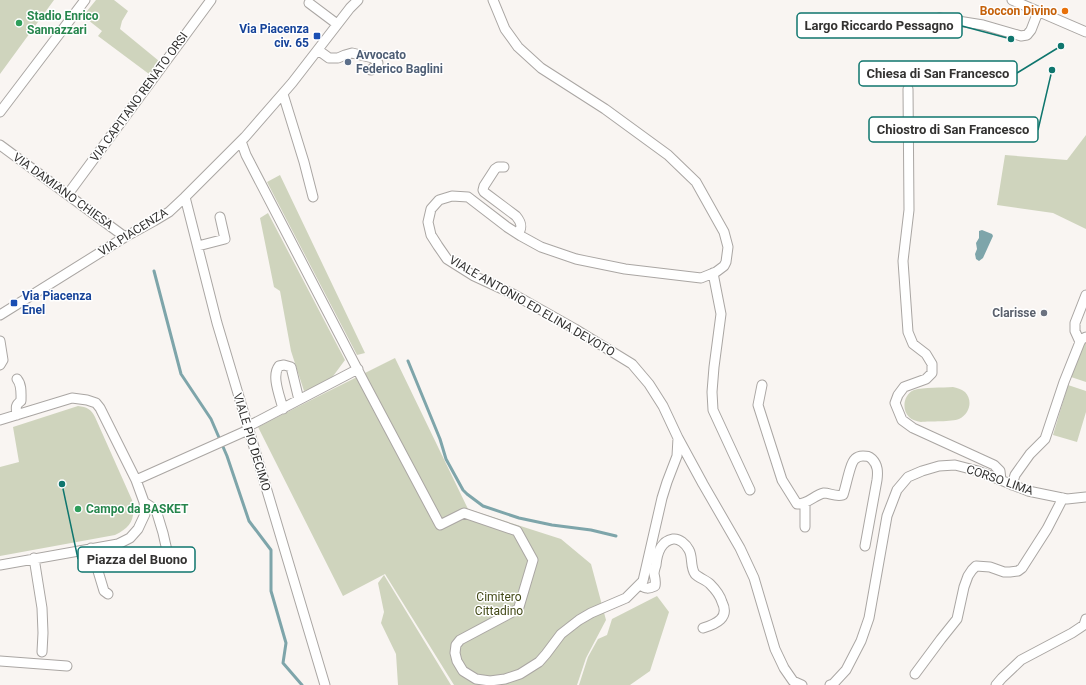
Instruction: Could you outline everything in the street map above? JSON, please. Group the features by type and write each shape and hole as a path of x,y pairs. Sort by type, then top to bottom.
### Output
{"street":[{"path":"0,112 85,0"},
{"name":"VIA CAPITANO RENATO ORSI","path":"68,194 211,0"},
{"name":"VIA PIACENZA","path":"0,315 125,237 169,212 241,141 283,94 350,8 358,0"},
{"path":"493,0 504,29 518,47 541,68 605,109 668,154 696,182 724,232 728,247 726,262 724,266 713,273 721,314 714,367 712,392 713,410 750,490"},
{"path":"1012,0 1033,7 1086,32"},
{"path":"309,3 338,24"},
{"path":"931,26 935,19 939,18 983,26 1021,36 1027,35 1031,30 1033,7"},
{"path":"318,50 329,58 338,58 352,53 373,58 378,63 371,70"},
{"path":"908,89 909,210 903,261 908,332 913,344 926,354 932,364 932,373 926,378 904,388 898,395 895,403 902,420 913,428 994,465 1000,471 1001,480"},
{"path":"283,94 313,196"},
{"path":"241,141 246,156 440,525 464,513 517,531 533,560 520,607 460,640 456,645 455,653 462,671 476,679 490,681 506,679 520,674 539,662 561,634 569,627 591,613 626,598 640,585 643,581 665,488 677,456 678,438"},
{"name":"VIA DAMIANO CHIESA","path":"0,145 125,237"},
{"path":"504,167 498,167 495,169 483,190 516,216 521,225 521,230 518,234"},
{"name":"VIALE ANTONIO ED ELINA DEVOTO","path":"713,273 701,278 625,269 576,259 541,247 518,234 506,227 468,197 452,196 439,200 431,209 428,222 431,235 447,259 474,276 513,294 575,329 632,364 649,384 663,406 702,484 740,548 754,578 775,649 784,668 793,681 802,685"},
{"name":"VIALE PIO DECIMO","path":"185,197 217,323 325,685"},
{"path":"198,246 225,239 220,217"},
{"path":"1012,485 1015,475 1030,454 1045,439 1064,382 1083,339 1075,331 1075,323 1086,295"},
{"path":"0,342 3,360 0,365"},
{"path":"283,409 276,379 276,369 280,366 288,365 290,367 299,400"},
{"path":"136,480 234,436 299,400 358,371"},
{"path":"17,379 20,384 21,401 16,406 17,415"},
{"path":"762,386 758,405 782,480 798,504 811,501 817,495 825,493 838,496 842,495 846,488 851,465 854,459 861,456 867,456 875,463 878,471 865,546"},
{"path":"0,420 72,398 96,403 100,408 136,480 144,502 145,514 138,529 130,538 118,544 0,565"},
{"name":"CORSO LIMA","path":"830,685 833,684 846,670 861,641 869,618 887,516 897,490 908,477 939,466 955,465 978,471 1028,491 1066,499 1086,497"},
{"path":"915,674 957,619 964,587 972,570 976,566 990,567 1004,572 1018,571 1022,568 1047,529 1063,498"},
{"path":"144,502 156,510 168,555"},
{"path":"805,503 805,527"},
{"path":"640,585 645,589 650,589 655,586 656,579 654,573 656,556 666,540 676,538 680,540 689,550 696,574 711,584 724,604 725,611 722,618 712,626 703,628"},
{"path":"91,548 104,591 108,594"},
{"path":"34,558 42,608 42,652"},
{"path":"996,685 1021,660 1072,633 1084,625 1086,619"},
{"path":"0,661 67,666"}],"green space":[{"name":"Stadio Enrico Sannazzari","path":"0,0 54,0 0,74"},
{"path":"96,0 114,0 128,11 122,21 120,29 159,61 149,74 98,36 102,31 83,16"},
{"path":"1086,135 1086,229 1053,213 997,205 1005,155 1067,160"},
{"path":"280,175 365,353 357,355 267,182"},
{"path":"268,213 345,360 328,383 304,391 291,351 280,291 274,287 260,218"},
{"path":"1083,342 1086,343 1086,382 1071,377"},
{"name":"Cimitero Cittadino","path":"395,358 468,509 561,539 591,564 606,620 586,658 577,685 454,685 385,574 343,596 258,427"},
{"path":"1068,385 1086,391 1086,412 1077,442 1053,435"},
{"path":"953,387 965,392 969,399 970,403 968,410 963,417 956,420 921,422 911,419 907,414 904,406 906,398 914,390"},
{"path":"78,406 88,409 95,417 132,500 133,517 131,522 125,529 115,535 0,556 0,467 19,462 13,427"},
{"path":"384,575 451,685 398,685 396,654 381,623 384,612 378,583"},
{"path":"657,596 669,612 650,671 630,685 579,685 588,657 598,639 607,635 612,619"}],"water":[{"path":"982,230 992,234 993,236 983,258 979,261 976,259 975,254 977,249 976,243 979,238 979,231"}],"waterway":[{"path":"154,271 181,374 211,419 227,456 249,521 271,550 271,591 286,643 283,663 302,685"},
{"path":"408,361 440,439 446,459 463,490 467,494 483,506 519,518 552,525 591,530 616,536"}],"place":[{"name":"Boccon Divino","path":"1065,11"},
{"name":"Stadio Enrico Sannazzari","path":"19,23"},
{"name":"Via Piacenza civ. 65","path":"317,36"},
{"name":"Largo Riccardo Pessagno","path":"1011,39"},
{"name":"Chiesa di San Francesco","path":"1061,46"},
{"name":"Avvocato Federico Baglini","path":"348,62"},
{"name":"Chiostro di San Francesco","path":"1052,70"},
{"name":"Via Piacenza Enel","path":"14,303"},
{"name":"Clarisse","path":"1044,313"},
{"name":"Piazza del Buono","path":"62,484"},
{"name":"Campo da BASKET","path":"78,509"}]}
